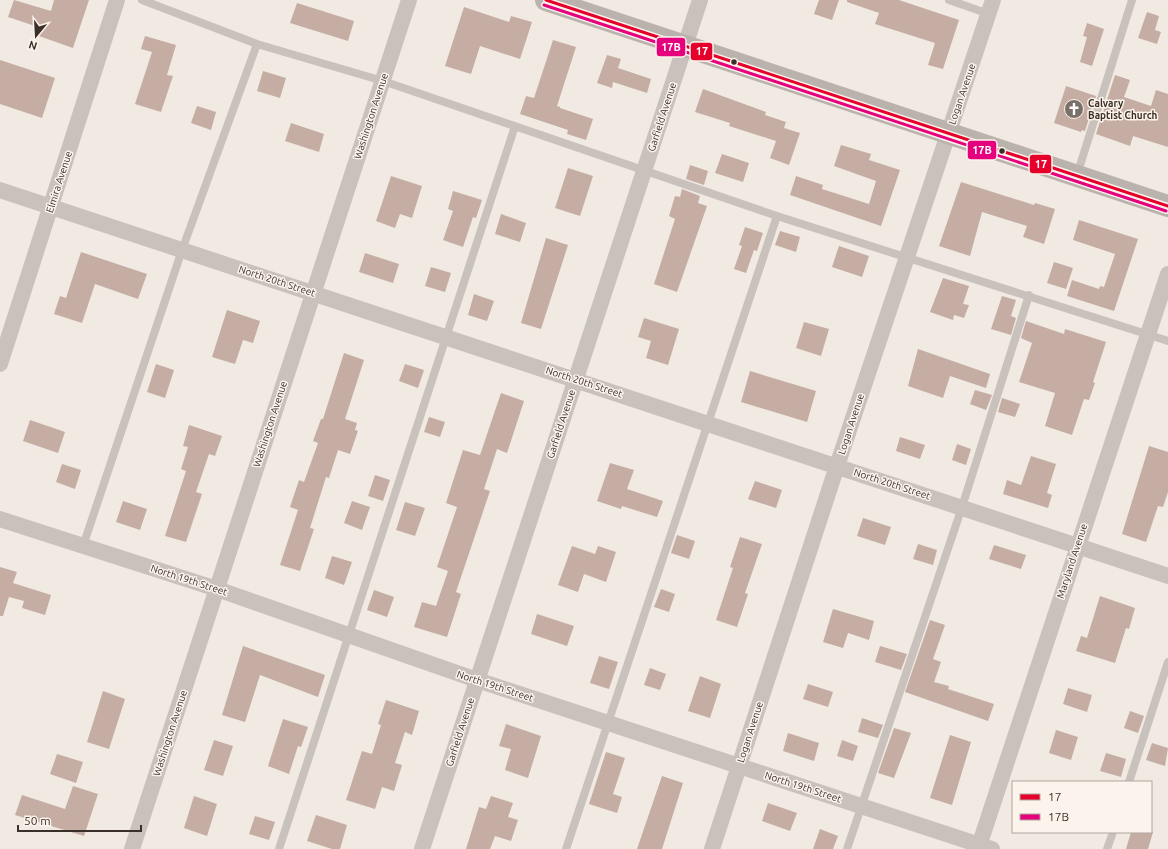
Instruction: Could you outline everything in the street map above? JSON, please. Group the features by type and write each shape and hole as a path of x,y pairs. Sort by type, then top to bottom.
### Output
{"street":[{"name":"Elmira Avenue","path":"0,364 117,0"},
{"name":"Washington Avenue","path":"132,849 409,0"},
{"path":"546,0 1168,206"},
{"name":"Garfield Avenue","path":"422,849 700,0"},
{"name":"Logan Avenue","path":"712,849 837,466 991,7"},
{"name":"North 20th Street","path":"0,190 447,336 575,380 1168,576"},
{"name":"Maryland Avenue","path":"983,848 1077,546 1168,274"},
{"name":"North 19th Street","path":"0,519 217,589 477,680 861,806 983,848"}],"lane":[{"path":"142,0 257,44 383,81 777,216 907,256 1168,341"},
{"path":"949,0 991,7"},
{"path":"1077,175 1132,0"},
{"path":"83,546 182,250 257,44"},
{"path":"279,849 515,126"},
{"path":"566,849 607,722 777,216"},
{"path":"847,849 962,508 1029,296"},
{"path":"1129,781 1168,662"},
{"path":"1107,849 1113,833"}],"building":[{"path":"14,0 51,11 54,0 89,0 73,48 36,35 38,27 8,17"},
{"path":"819,0 839,0 832,20 814,14"},
{"path":"847,0 899,0 959,20 943,69 928,65 935,43 875,24 879,13 847,2"},
{"path":"297,3 354,21 348,41 290,23"},
{"path":"464,7 509,22 511,16 532,22 520,59 480,46 471,74 445,66"},
{"path":"1147,12 1159,16 1155,30 1161,32 1157,44 1138,38"},
{"path":"1087,23 1104,29 1092,66 1080,62 1087,37 1083,36"},
{"path":"145,36 176,45 167,75 173,76 161,112 135,104 152,52 141,49"},
{"path":"553,40 576,47 557,106 593,119 586,140 567,134 568,130 520,114 526,96 534,98"},
{"path":"607,55 621,59 618,68 651,79 647,93 613,82 612,88 597,83"},
{"path":"0,60 55,78 42,118 0,104"},
{"path":"263,71 286,78 280,98 257,91"},
{"path":"1115,75 1130,80 1124,97 1151,106 1156,90 1168,94 1168,147 1133,136 1130,146 1096,134"},
{"name":"Calvary Baptist Church","path":"1066,86 1096,96 1085,131 1082,130 1081,132 1054,123"},
{"path":"703,89 766,112 765,115 786,122 784,128 800,133 789,165 770,158 776,141 729,126 730,123 695,112"},
{"path":"197,106 216,112 211,130 191,123"},
{"path":"291,123 324,134 319,152 285,141"},
{"path":"841,145 871,154 869,160 900,170 881,226 790,195 796,176 823,185 822,189 869,204 876,181 834,166"},
{"path":"722,154 749,163 743,182 715,173"},
{"path":"690,165 708,171 704,185 686,179"},
{"path":"568,168 593,176 580,216 555,208"},
{"path":"391,176 422,186 412,218 400,214 395,228 376,221"},
{"path":"961,182 1034,205 1035,203 1055,209 1044,244 1023,237 1027,226 982,212 970,256 939,246"},
{"path":"682,189 700,196 698,203 707,206 677,292 654,284 675,219 669,216 675,196 680,197"},
{"path":"453,191 482,200 476,218 473,217 463,247 443,240 453,211 448,209"},
{"path":"501,214 526,223 520,242 495,234"},
{"path":"1079,220 1138,239 1114,311 1067,296 1072,280 1099,289 1100,286 1104,287 1115,254 1073,240"},
{"path":"745,227 763,233 757,251 754,250 746,273 734,269 742,246 739,245"},
{"path":"780,231 800,237 796,252 775,245"},
{"path":"546,238 568,245 541,329 521,323"},
{"path":"839,246 869,256 862,277 832,267"},
{"path":"81,252 147,274 138,299 95,284 82,323 54,314 60,296 66,298"},
{"path":"365,253 399,264 393,283 359,272"},
{"path":"1054,262 1073,268 1066,289 1047,283"},
{"path":"431,267 451,273 445,292 425,286"},
{"path":"943,278 969,286 963,304 969,305 964,318 954,315 953,320 930,312"},
{"path":"474,294 494,301 487,321 468,315"},
{"path":"1002,296 1016,300 1011,316 1016,318 1011,335 991,329"},
{"path":"227,310 260,321 253,343 243,340 235,364 212,357"},
{"path":"644,318 679,329 668,365 646,358 651,341 638,337"},
{"path":"1026,321 1064,334 1065,329 1106,342 1093,382 1095,383 1089,400 1084,399 1072,435 1045,426 1055,393 1019,382 1032,343 1021,338"},
{"path":"804,322 829,329 821,356 796,348"},
{"path":"918,349 990,374 986,388 950,376 943,398 908,386"},
{"path":"344,353 364,360 345,419 357,423 355,430 358,431 350,454 338,450 329,478 326,477 310,528 314,529 300,571 280,565 298,510 290,507 299,480 304,482 318,443 313,441 321,419 323,419"},
{"path":"156,364 174,370 165,398 147,392"},
{"path":"405,364 424,370 418,388 399,381"},
{"path":"750,371 816,391 807,422 741,402"},
{"path":"975,390 992,395 986,410 970,404"},
{"path":"501,393 524,401 507,453 497,449 484,489 490,491 456,592 461,594 447,637 414,627 422,602 436,606 448,571 437,567 457,507 446,503 463,450 480,455"},
{"path":"1002,398 1020,404 1015,417 998,412"},
{"path":"429,417 445,422 440,437 424,432"},
{"path":"30,420 65,432 58,453 23,441"},
{"path":"189,425 222,436 215,456 209,454 196,492 202,494 186,542 165,536 186,471 181,469 188,447 183,446"},
{"path":"900,437 925,445 920,459 896,451"},
{"path":"957,444 971,449 966,465 952,460"},
{"path":"1149,446 1168,452 1168,492 1163,507 1158,506 1146,542 1122,534"},
{"path":"1031,456 1056,464 1047,493 1052,495 1048,508 1003,494 1007,480 1021,485"},
{"path":"610,463 634,470 627,489 663,501 657,517 622,506 621,509 597,501"},
{"path":"62,464 81,470 75,489 56,482"},
{"path":"375,475 390,480 383,501 368,496"},
{"path":"755,481 782,490 776,508 748,499"},
{"path":"123,501 147,509 140,530 116,522"},
{"path":"352,501 370,507 362,530 344,523"},
{"path":"405,502 425,508 415,536 396,530"},
{"path":"863,518 891,527 885,545 857,536"},
{"path":"677,535 695,541 689,559 671,553"},
{"path":"740,537 762,544 745,593 748,594 737,627 716,620 733,568 730,567"},
{"path":"918,544 937,550 933,565 913,559"},
{"path":"994,545 1026,555 1021,569 989,559"},
{"path":"572,546 595,554 598,546 616,552 606,582 584,574 578,592 558,585"},
{"path":"332,556 352,562 344,585 325,578"},
{"path":"0,567 17,572 13,583 51,595 45,615 22,608 24,601 9,597 3,616 0,616"},
{"path":"661,589 675,594 669,612 654,607"},
{"path":"374,590 394,597 387,617 367,610"},
{"path":"1100,596 1135,608 1129,629 1126,628 1115,663 1076,651 1081,636 1087,638"},
{"path":"833,609 874,621 869,640 848,633 843,648 823,642"},
{"path":"537,614 574,626 567,646 531,634"},
{"path":"930,620 945,625 933,659 941,662 934,682 949,686 948,689 994,704 988,721 905,692"},
{"path":"243,646 325,675 318,697 260,675 245,722 222,715"},
{"path":"880,646 907,654 901,670 875,662"},
{"path":"599,656 618,662 609,689 590,683"},
{"path":"650,668 666,674 660,690 644,685"},
{"path":"700,676 721,684 710,718 688,711"},
{"path":"808,684 833,692 828,707 803,699"},
{"path":"1068,688 1092,695 1087,712 1063,704"},
{"path":"103,691 125,699 109,749 87,742"},
{"path":"386,700 419,711 412,735 405,732 395,763 402,765 394,791 382,787 375,809 346,800 362,751 372,754 381,725 378,724"},
{"path":"1130,711 1144,716 1138,733 1124,728"},
{"path":"862,718 883,725 878,738 858,732"},
{"path":"283,719 308,727 301,747 298,746 289,774 268,766"},
{"path":"506,724 541,736 528,778 505,770 511,749 499,746"},
{"path":"894,728 911,733 894,778 878,773"},
{"path":"1056,730 1078,737 1071,760 1049,753"},
{"path":"788,733 819,743 814,761 783,751"},
{"path":"950,735 971,742 952,805 930,798"},
{"path":"214,740 233,746 223,776 204,770"},
{"path":"842,740 858,746 853,761 837,756"},
{"path":"1152,743 1168,748 1165,766 1146,760"},
{"path":"606,752 625,758 613,794 622,797 617,813 589,804"},
{"path":"1106,753 1126,759 1121,777 1100,771"},
{"path":"57,754 83,762 76,783 50,774"},
{"path":"662,776 683,783 662,849 637,849"},
{"path":"73,786 98,794 84,836 15,815 22,795 65,809"},
{"path":"194,796 217,804 207,836 184,828"},
{"path":"491,796 513,803 508,817 518,820 511,841 495,836 490,849 466,849 479,807 486,809"},
{"path":"768,803 797,813 790,831 762,821"},
{"path":"316,815 347,825 340,849 332,849 307,841"},
{"path":"255,816 275,822 269,840 249,834"},
{"path":"820,829 838,836 833,849 813,849"},
{"path":"1153,832 1148,849 1126,849 1131,833"}],"transit line":[{"name":"17","path":"546,0 1168,206"},
{"name":"17B","path":"544,5 1166,211"}],"place":[{"name":"Calvary Baptist Church","path":"1074,109"}]}
